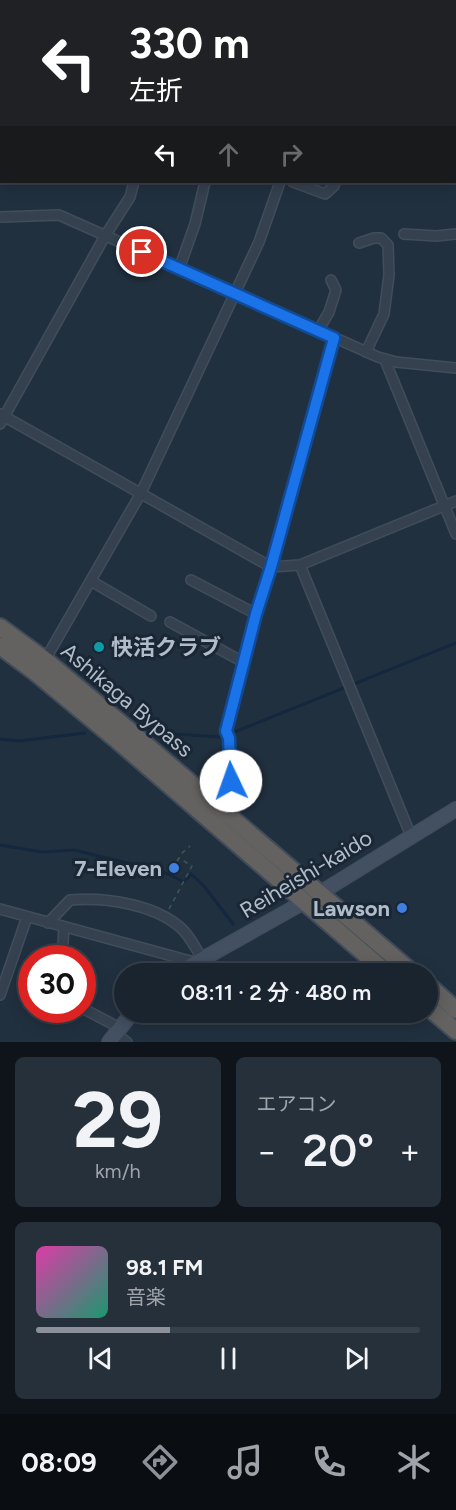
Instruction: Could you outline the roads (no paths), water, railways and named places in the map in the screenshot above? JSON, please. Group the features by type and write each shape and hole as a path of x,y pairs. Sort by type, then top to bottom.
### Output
{"highway":[{"name":"Ashikaga Bypass","path":"0,627 45,660 401,963"},
{"name":"Ashikaga Bypass","path":"0,646 117,740 375,963"},
{"path":"438,994 456,1010"},
{"path":"438,1016 456,1031"}],"main road":[{"name":"Reiheishi-kaido","path":"193,963 320,893 456,809"},
{"path":"118,1036 126,1023"}],"street":[{"path":"134,183 130,197 105,236 2,418 271,567 300,565 456,501"},
{"path":"179,269 195,224 205,183"},
{"path":"45,660 141,493 259,242 280,183"},
{"path":"296,183 325,194 335,183"},
{"path":"0,217 59,215 385,360 456,368"},
{"path":"404,234 456,234"},
{"path":"359,243 381,238 388,245 389,275 384,314 366,352"},
{"path":"318,331 329,312 336,290 331,280"},
{"path":"229,816 232,802 228,735 243,662 334,338"},
{"path":"385,360 456,534"},
{"path":"300,565 411,836"},
{"path":"191,580 256,614"},
{"path":"91,581 151,616"},
{"path":"170,622 243,662"},
{"path":"48,923 68,900 102,899 128,904 165,918 183,930 198,960"},
{"path":"0,909 198,960"},
{"path":"0,995 27,917"},
{"path":"63,945 64,927"},
{"path":"96,1019 118,1036"}],"waterway":[{"path":"144,728 150,728 157,733 222,737 456,643"},
{"path":"0,739 19,741 85,733"},
{"path":"0,845 42,852 74,850 156,870 184,882 191,874 204,886 233,924"}],"place":[{"name":"快活クラブ","path":"99,647"},
{"name":"7-Eleven","path":"174,868"},
{"name":"Lawson","path":"402,908"}]}
